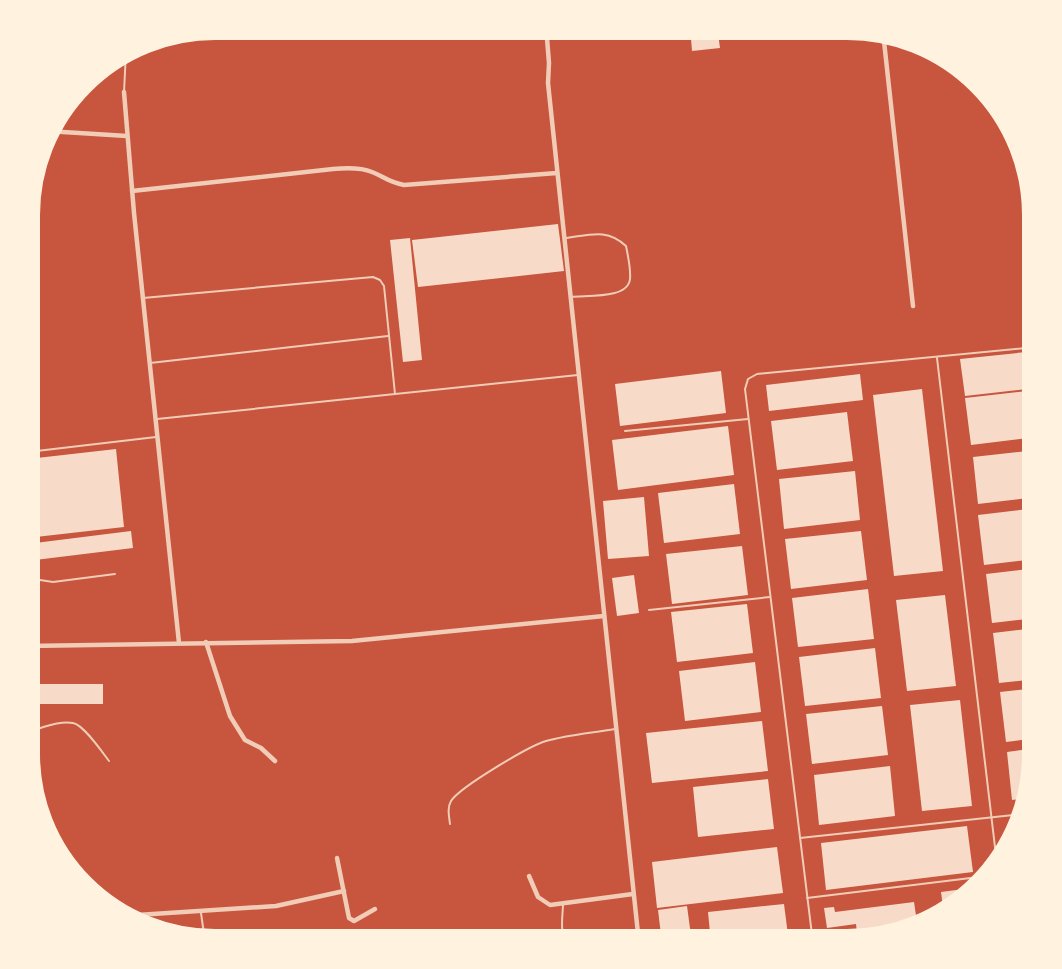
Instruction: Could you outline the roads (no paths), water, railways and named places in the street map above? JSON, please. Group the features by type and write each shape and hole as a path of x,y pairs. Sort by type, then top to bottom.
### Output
{"street":[{"path":"547,36 548,83 557,173 638,933"},
{"path":"885,40 913,306"},
{"path":"124,92 132,191 179,643"},
{"path":"57,132 127,136"},
{"path":"132,191 352,168 372,172 388,182 404,185 557,173"},
{"path":"36,646 352,641 604,616"},
{"path":"206,642 230,716 245,740 261,748 275,761"},
{"path":"337,858 349,918 354,921 375,909"},
{"path":"529,876 538,897 550,905 633,894"},
{"path":"138,915 276,906 344,891"}],"lane":[{"path":"124,92 126,60"},
{"path":"564,238 605,234 616,237 626,246 630,278 628,287 622,293 570,297"},
{"path":"143,298 373,277 380,280 384,286 395,394"},
{"path":"150,363 389,336"},
{"path":"812,933 745,389 748,379 757,374 1026,348"},
{"path":"937,357 995,853"},
{"path":"156,420 578,375"},
{"path":"625,431 749,419"},
{"path":"36,451 158,437"},
{"path":"36,579 53,582 116,574"},
{"path":"649,610 770,597"},
{"path":"36,730 64,723 80,726 109,761"},
{"path":"450,824 448,811 451,802 460,791 529,748 545,741 615,729"},
{"path":"800,838 1014,815"},
{"path":"807,898 975,877"},
{"path":"563,903 563,933"},
{"path":"201,910 204,932"}]}
